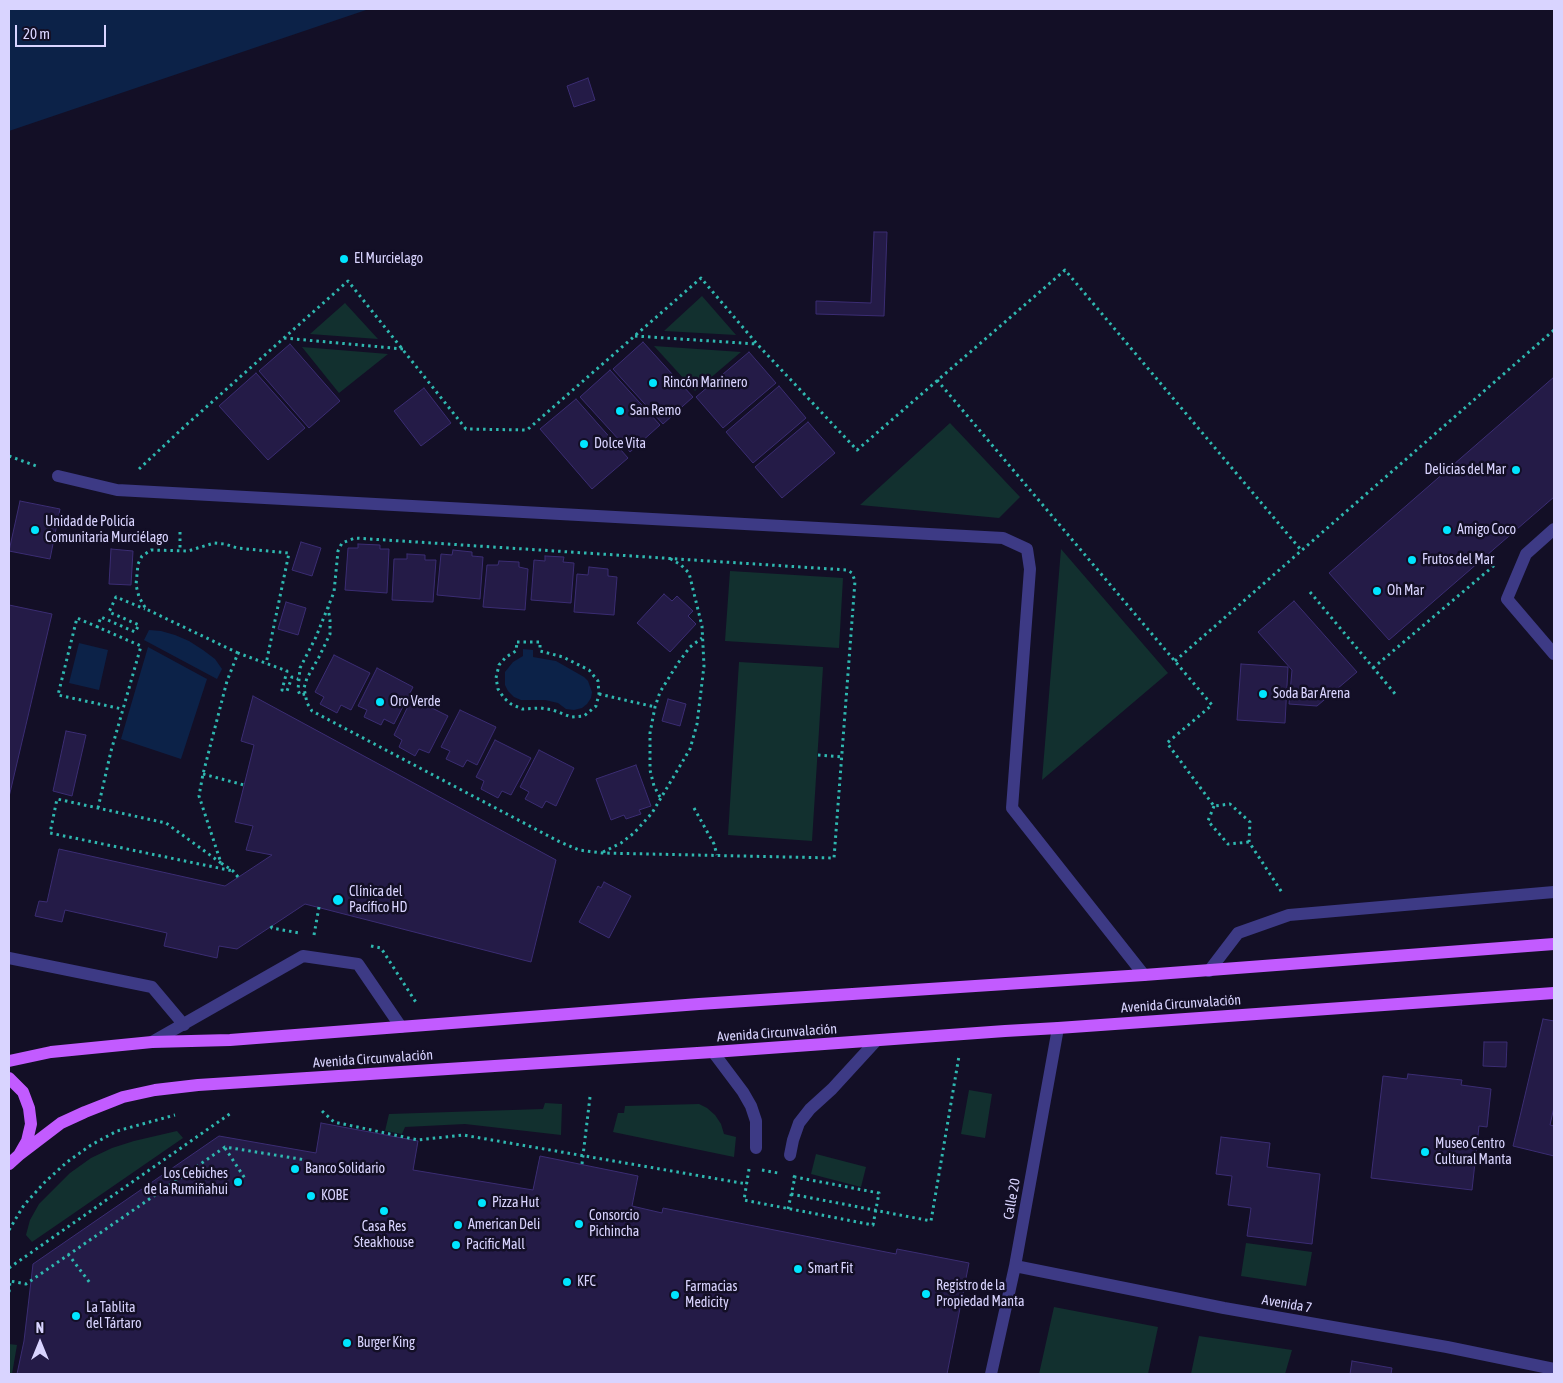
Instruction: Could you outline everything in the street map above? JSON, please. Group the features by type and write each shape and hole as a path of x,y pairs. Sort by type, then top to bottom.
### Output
{"main road":[{"path":"9,1062 51,1052 152,1042 230,1040 699,1004 1209,971 1554,944"},
{"name":"Avenida Circunvalación","path":"14,1160 61,1123 85,1112 123,1097 155,1090 198,1085 713,1052 1554,994"},
{"path":"9,1078 23,1092 29,1108 31,1124 27,1141 14,1160"}],"street":[{"path":"58,476 117,490 1003,538 1011,541 1026,549 1030,568 1012,808 1144,975"},
{"path":"1554,529 1526,554 1507,599 1554,654"},
{"path":"1209,971 1238,933 1289,915 1554,892"},
{"path":"152,1042 303,956 358,964 401,1027"},
{"path":"9,958 152,987 184,1025"},
{"name":"Calle 20","path":"991,1374 1015,1266 1058,1028"},
{"path":"790,1155 793,1140 800,1123 810,1108 832,1089 876,1041"},
{"path":"713,1052 751,1106 756,1121 756,1148"},
{"name":"Avenida 7","path":"1015,1266 1224,1308 1447,1347 1554,1369"}],"path":[{"path":"117,490 185,426 348,281 466,429 527,430 701,278 757,344 857,450 1065,270 1301,550"},
{"path":"1175,661 1554,330"},
{"path":"634,336 757,344"},
{"path":"284,338 403,350"},
{"path":"937,380 1212,705 1167,743 1214,806"},
{"path":"9,456 33,464 58,476"},
{"path":"180,532 180,551"},
{"path":"305,694 300,695 298,679 300,668 316,637 328,607 334,592 338,551 342,543 356,538 847,570 852,572 855,581 834,858 602,853 580,850 558,840 312,711 307,703 304,688 307,678 330,634 328,607"},
{"path":"146,609 139,597 136,585 138,564 142,556 151,550 180,551 197,549 206,544 214,543 237,548 289,553 266,664"},
{"path":"602,853 634,834 652,813 690,749 697,724 704,666 702,626 689,573 681,565 669,558"},
{"path":"1374,668 1502,559"},
{"path":"1310,592 1396,695"},
{"path":"97,628 101,618 136,632 138,624 109,612 116,597 146,609 238,653 287,672 282,690 287,691 292,677 298,679"},
{"path":"98,808 111,751 140,646 77,618 58,695 122,709"},
{"path":"660,797 654,786 650,770 650,732 655,707 660,692 678,663 690,647 702,638"},
{"path":"517,642 540,642 540,651 563,657 589,670 598,681 599,694 596,706 584,716 571,717 553,710 541,708 522,709 511,704 498,689 496,678 499,665 506,657 516,651 517,642"},
{"path":"221,863 199,796 227,681 238,653"},
{"path":"599,694 655,707"},
{"path":"818,755 842,757"},
{"path":"203,774 244,784"},
{"path":"232,871 50,833 57,799 166,823 232,871 238,877"},
{"path":"1214,806 1230,804 1250,822 1248,842 1284,895"},
{"path":"1214,806 1208,821 1228,844 1248,842"},
{"path":"694,808 714,844 717,855"},
{"path":"314,936 319,907"},
{"path":"791,1194 931,1220 960,1054"},
{"path":"582,1164 590,1097"},
{"path":"322,1110 334,1122 418,1140 463,1135 747,1184"},
{"path":"9,1268 231,1112"},
{"path":"9,1230 24,1205 44,1182 91,1145 117,1131 175,1115"},
{"path":"225,1147 246,1180"},
{"path":"9,1292 10,1281 26,1284 225,1147 306,1160"},
{"path":"749,1168 795,1177 879,1193 873,1225 744,1200 749,1168"},
{"path":"788,1209 795,1177"},
{"path":"68,1254 90,1283"}],"green space":[{"path":"702,296 736,335 664,331"},
{"path":"345,303 378,339 310,334"},
{"path":"654,346 741,352 695,391"},
{"path":"302,347 388,354 339,393"},
{"path":"950,423 1020,497 999,518 860,505"},
{"path":"1061,549 1168,673 1042,780"},
{"path":"730,571 843,578 839,648 725,641"},
{"path":"739,662 823,667 812,841 728,835"},
{"path":"969,1090 992,1094 985,1138 961,1134"},
{"path":"545,1103 562,1104 561,1135 465,1124 405,1127 402,1134 385,1131 389,1114 543,1109"},
{"path":"699,1104 715,1115 721,1124 724,1134 736,1137 734,1157 613,1132 618,1113 624,1113 625,1106"},
{"path":"177,1131 183,1138 32,1242 26,1235 30,1220 39,1204 70,1173 91,1158 112,1148 134,1141"},
{"path":"816,1154 866,1167 861,1187 811,1174"},
{"path":"1246,1243 1312,1252 1306,1286 1241,1276"},
{"path":"1054,1307 1158,1327 1148,1374 1039,1374"},
{"path":"1199,1336 1292,1350 1285,1374 1191,1374"},
{"path":"9,1344 17,1345 12,1374 9,1374"}],"water":[{"path":"9,9 369,9 9,131"},
{"path":"149,630 175,635 203,650 215,659 222,669 217,679 144,640"},
{"path":"79,643 108,650 99,690 69,683"},
{"path":"148,647 207,679 181,759 121,739"},
{"path":"523,649 533,650 533,657 556,661 584,677 588,681 592,692 587,704 582,708 574,710 566,709 558,703 545,700 521,700 514,697 505,685 505,672 513,662 523,656"}],"building":[{"path":"588,78 595,100 574,107 567,86"},
{"path":"874,232 887,232 884,316 816,314 816,301 871,303"},
{"name":"Rincón Marinero","path":"643,342 693,397 663,424 613,369"},
{"path":"290,344 340,401 309,428 259,371"},
{"path":"749,352 776,383 723,428 696,397"},
{"name":"San Remo","path":"610,370 660,425 630,452 580,397"},
{"path":"256,373 305,428 268,460 219,406"},
{"path":"1554,377 1554,497 1389,640 1329,573"},
{"path":"779,386 806,418 753,463 726,432"},
{"path":"424,388 451,423 421,446 394,411"},
{"name":"Dolce Vita","path":"576,399 628,458 592,489 540,429"},
{"path":"808,422 835,453 782,498 755,467"},
{"name":"Unidad de Policía Comunitaria Murciélago","path":"20,501 60,509 50,559 9,551"},
{"path":"301,542 321,548 312,576 292,570"},
{"path":"358,544 380,545 380,549 389,549 387,593 345,590 348,548 358,548"},
{"path":"111,549 133,551 131,585 109,584"},
{"path":"453,550 472,552 472,556 483,557 480,599 437,595 441,554 452,555"},
{"path":"407,554 425,555 425,560 436,560 433,602 392,600 394,559 407,559"},
{"path":"545,556 564,557 563,562 574,563 571,603 531,600 534,560 545,561"},
{"path":"499,561 519,562 519,567 528,569 525,610 483,607 487,565 498,565"},
{"path":"589,567 608,569 608,576 617,577 614,615 574,612 577,574 588,575"},
{"path":"664,594 672,601 677,596 693,611 688,616 696,624 670,652 637,623"},
{"path":"1294,601 1357,672 1317,706 1289,704 1292,670 1258,632"},
{"path":"286,602 306,608 298,635 278,629"},
{"path":"9,605 52,614 9,797"},
{"path":"334,655 370,673 351,710 341,705 337,713 320,704 324,697 315,692"},
{"name":"Soda Bar Arena","path":"1241,664 1288,667 1285,723 1237,720"},
{"path":"377,668 413,687 394,724 384,719 381,725 364,717 367,710 358,706"},
{"path":"253,696 556,860 531,962 305,904 237,949 219,946 217,958 164,946 167,933 65,910 62,922 35,916 39,901 47,902 59,849 225,886 272,855 246,850 253,826 235,822 254,745 241,741"},
{"path":"412,698 448,716 429,753 419,749 415,756 399,747 402,740 394,735"},
{"path":"668,699 686,704 680,726 662,721"},
{"path":"460,710 496,727 477,765 467,760 463,767 446,759 450,751 441,747"},
{"path":"66,731 86,735 72,796 53,791"},
{"path":"495,740 531,758 511,795 502,791 498,798 481,789 484,781 476,777"},
{"path":"539,750 574,768 556,806 546,801 542,808 525,799 529,792 520,787"},
{"path":"636,765 651,806 639,810 641,814 626,819 624,815 611,820 596,779"},
{"path":"604,882 631,896 609,938 579,922 598,886 601,888"},
{"path":"1543,1019 1554,1021 1554,1107 1550,1125 1554,1126 1554,1156 1513,1146"},
{"path":"1484,1042 1507,1042 1506,1067 1483,1066"},
{"name":"Museo Centro Cultural Manta","path":"1408,1074 1462,1080 1461,1085 1491,1089 1487,1127 1479,1126 1472,1190 1371,1178 1383,1076 1407,1079"},
{"name":"Pacific Mall","path":"321,1123 418,1141 413,1170 533,1190 540,1156 638,1176 632,1206 662,1213 663,1208 896,1254 897,1249 969,1263 947,1374 17,1374 24,1341 33,1264 219,1136 316,1153"},
{"path":"1221,1137 1270,1143 1267,1167 1320,1174 1312,1244 1247,1236 1251,1208 1228,1205 1232,1176 1216,1174"},
{"path":"1352,1361 1392,1368 1391,1374 1350,1374"}],"place":[{"name":"El Murcielago","path":"344,259"},
{"name":"Rincón Marinero","path":"653,383"},
{"name":"San Remo","path":"620,411"},
{"name":"Dolce Vita","path":"584,444"},
{"name":"Delicias del Mar","path":"1516,470"},
{"name":"Unidad de Policía Comunitaria Murciélago","path":"35,530"},
{"name":"Amigo Coco","path":"1447,530"},
{"name":"Frutos del Mar","path":"1412,560"},
{"name":"Oh Mar","path":"1377,591"},
{"name":"Soda Bar Arena","path":"1263,694"},
{"name":"Oro Verde","path":"380,702"},
{"name":"Clínica del Pacífico HD","path":"338,900"},
{"name":"Museo Centro Cultural Manta","path":"1425,1152"},
{"name":"Banco Solidario","path":"295,1169"},
{"name":"Los Cebiches de la Rumiñahui","path":"238,1182"},
{"name":"KOBE","path":"311,1196"},
{"name":"Pizza Hut","path":"482,1203"},
{"name":"Casa Res Steakhouse","path":"384,1211"},
{"name":"Consorcio Pichincha","path":"579,1224"},
{"name":"American Deli","path":"458,1225"},
{"name":"Pacific Mall","path":"456,1245"},
{"name":"Smart Fit","path":"798,1269"},
{"name":"KFC","path":"567,1282"},
{"name":"Registro de la Propiedad Manta","path":"926,1294"},
{"name":"Farmacias Medicity","path":"675,1295"},
{"name":"La Tablita del Tártaro","path":"76,1316"},
{"name":"Burger King","path":"347,1343"}]}
